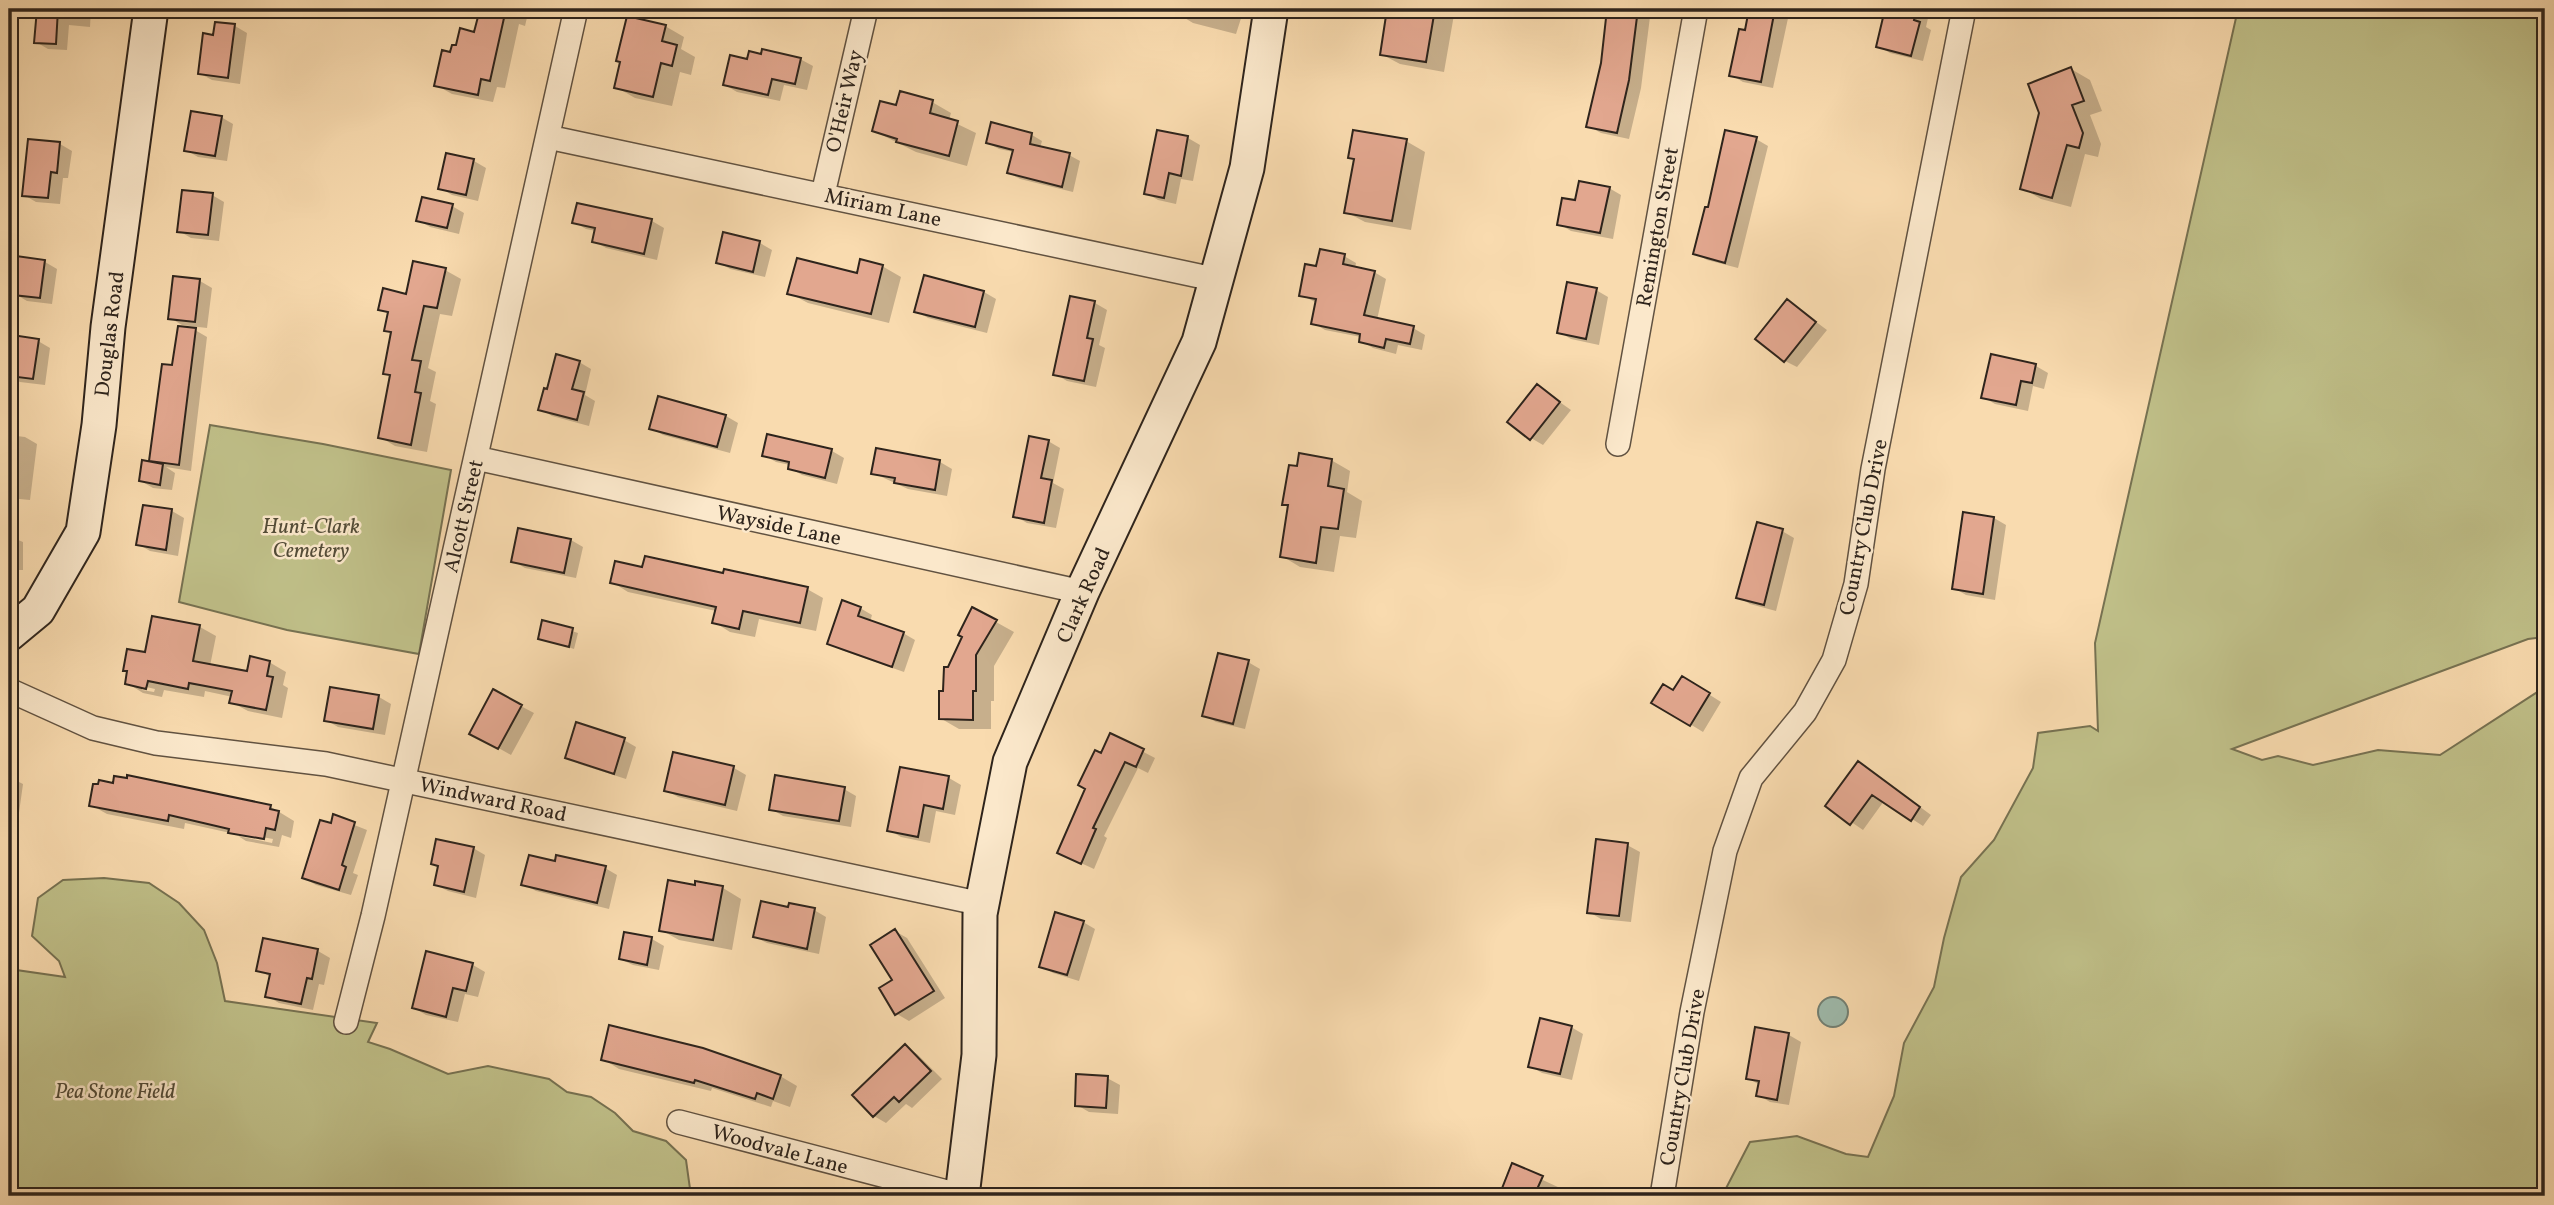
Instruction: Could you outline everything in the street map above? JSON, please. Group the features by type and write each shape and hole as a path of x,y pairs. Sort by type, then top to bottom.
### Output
{"street":[{"name":"Douglas Road","path":"9,634 38,610 83,532 151,9"},
{"name":"Alcott Street","path":"346,1022 404,780 576,9"},
{"name":"O'Heir Way","path":"822,194 866,9"},
{"name":"Clark Road","path":"962,1196 979,1055 980,914 1010,762 1082,592 1199,342 1247,168 1271,9"},
{"name":"Remington Street","path":"1618,444 1696,9"},
{"name":"Country Club Drive","path":"1661,1196 1692,1012 1726,851 1751,778 1805,712 1834,660 1856,584 1873,470 1964,9"},
{"name":"Miriam Lane","path":"548,137 1218,279"},
{"name":"Wayside Lane","path":"476,458 1082,592"},
{"name":"Windward Road","path":"9,690 93,728 156,743 326,764 982,904"},
{"name":"Woodvale Lane","path":"679,1122 962,1196"}],"green space":[{"path":"2238,9 2545,9 2545,637 2528,639 2232,749 2262,760 2278,756 2313,765 2378,750 2440,755 2545,687 2545,1196 1722,1196 1750,1142 1797,1136 1846,1154 1868,1157 1894,1096 1904,1043 1934,987 1961,877 1994,840 2033,768 2038,733 2090,726 2098,731 2095,643"},
{"name":"Hunt-Clark Cemetery","path":"210,425 451,470 419,654 287,630 179,602"},
{"name":"Pea Stone Field","path":"104,878 149,883 179,903 204,930 217,963 225,1001 377,1023 368,1042 448,1074 488,1066 549,1079 567,1092 591,1097 615,1113 633,1131 666,1141 686,1160 691,1196 9,1196 9,969 65,977 59,961 32,936 38,898 63,880"}],"shaded area":[{"path":"1833,997 1844,1001 1848,1012 1844,1023 1833,1027 1822,1023 1818,1012 1822,1001"}],"building":[{"path":"37,9 58,9 56,44 34,43"},
{"path":"480,9 506,9 490,81 481,79 478,95 434,86 442,50 450,52 452,45 456,45 460,28 474,32"},
{"path":"1387,9 1435,9 1426,62 1380,55"},
{"path":"1607,9 1638,9 1629,80 1617,133 1586,127 1601,63"},
{"path":"1749,9 1775,9 1761,82 1729,76 1739,29 1745,30"},
{"path":"1885,9 1917,9 1914,20 1920,22 1911,56 1876,47"},
{"path":"627,16 666,25 662,41 677,45 672,66 661,63 653,97 614,88 620,62 616,61"},
{"path":"215,22 235,24 228,78 198,74 203,33 213,35"},
{"path":"762,49 801,58 795,84 772,79 768,95 723,85 730,55 747,59 749,51 761,54"},
{"path":"2071,67 2084,101 2072,105 2083,133 2079,148 2067,145 2052,198 2020,189 2039,113 2028,84"},
{"path":"900,91 933,100 930,113 958,121 949,156 896,142 897,139 872,131 880,101 896,105"},
{"path":"191,111 222,116 215,156 184,151"},
{"path":"991,122 1032,133 1030,144 1070,153 1062,187 1007,173 1013,150 986,143"},
{"path":"1157,130 1188,136 1181,176 1169,173 1164,198 1144,194"},
{"path":"1353,130 1407,139 1392,221 1344,213 1354,159 1348,158"},
{"path":"1725,130 1757,137 1725,263 1693,254 1705,207 1708,207"},
{"path":"28,139 60,142 57,173 51,172 48,198 22,196"},
{"path":"446,153 474,159 466,195 438,189"},
{"path":"1579,181 1610,187 1600,233 1557,225 1562,198 1575,200"},
{"path":"182,190 213,193 208,235 177,232"},
{"path":"422,197 453,204 447,228 416,221"},
{"path":"577,203 652,219 644,254 592,242 595,228 572,223"},
{"path":"723,232 760,241 753,272 716,263"},
{"path":"1320,249 1345,254 1343,264 1375,271 1364,315 1414,326 1410,344 1386,339 1384,348 1359,342 1360,334 1311,324 1316,299 1299,296 1305,264 1316,266"},
{"path":"9,255 45,260 40,298 13,295 15,275 9,274"},
{"path":"797,258 857,273 860,259 883,265 871,314 787,294"},
{"path":"413,261 446,268 437,308 424,306 412,360 421,361 415,392 421,393 411,445 378,438 390,375 383,374 391,332 384,331 388,312 378,310 383,288 406,294"},
{"path":"924,275 984,291 975,327 914,312"},
{"path":"173,276 200,279 195,322 168,319"},
{"path":"1567,282 1597,288 1586,339 1557,333"},
{"path":"1070,296 1095,301 1087,338 1093,339 1084,381 1053,375"},
{"path":"1787,299 1816,322 1784,362 1755,339"},
{"path":"178,326 196,328 179,465 149,461 162,364 172,365"},
{"path":"12,335 39,339 33,379 9,376"},
{"path":"556,354 580,361 572,389 584,392 577,420 538,410 544,388 547,389"},
{"path":"1991,354 2036,364 2032,383 2021,381 2016,405 1981,398"},
{"path":"1537,384 1560,402 1530,440 1507,422"},
{"path":"658,396 726,415 717,447 649,429"},
{"path":"767,434 832,449 825,478 788,469 789,462 762,456"},
{"path":"1029,436 1049,440 1041,478 1052,480 1044,523 1013,517"},
{"path":"876,448 940,460 935,490 894,483 895,478 871,474"},
{"path":"1299,453 1332,459 1328,486 1344,489 1338,529 1321,527 1316,563 1280,557 1288,505 1282,505 1289,465 1297,466"},
{"path":"142,460 163,464 160,485 139,481"},
{"path":"143,505 172,509 166,550 136,545"},
{"path":"1963,512 1994,517 1983,594 1952,589"},
{"path":"1757,522 1783,529 1764,605 1736,598"},
{"path":"518,528 571,539 564,573 511,562"},
{"path":"645,556 723,573 724,569 808,587 800,623 743,611 739,629 712,623 716,607 610,583 615,561 642,567"},
{"path":"842,600 861,607 858,616 904,632 892,667 827,644"},
{"path":"972,607 997,620 976,655 973,720 939,719 939,691 943,691 944,667 948,667 962,637 958,635"},
{"path":"152,616 200,625 193,661 247,671 250,656 270,661 267,676 273,677 266,710 229,703 232,691 189,683 188,689 148,681 146,689 125,684 127,671 123,671 127,649 145,652"},
{"path":"542,620 573,628 569,647 538,639"},
{"path":"1218,653 1249,660 1233,724 1202,716"},
{"path":"1682,676 1710,693 1690,726 1651,703 1663,684 1673,690"},
{"path":"330,687 379,695 373,729 324,721"},
{"path":"493,689 522,705 498,749 469,734"},
{"path":"576,722 625,738 614,774 565,758"},
{"path":"1110,733 1144,749 1136,767 1125,762 1093,828 1096,829 1081,864 1057,853 1085,789 1078,785 1095,750 1101,753"},
{"path":"673,752 734,766 725,805 664,791"},
{"path":"1858,761 1920,807 1911,821 1872,795 1850,825 1825,806"},
{"path":"900,767 949,776 943,809 924,805 918,837 887,831"},
{"path":"127,775 271,805 270,809 279,811 275,830 266,828 264,839 228,833 229,829 169,815 168,821 89,806 93,784 98,784 99,780 113,783 114,776 127,778"},
{"path":"775,775 845,787 839,821 769,810"},
{"path":"333,814 355,822 342,865 346,867 339,890 302,878 320,820 331,823"},
{"path":"436,839 474,847 464,892 434,885 438,866 431,864"},
{"path":"1596,839 1628,843 1619,916 1587,913"},
{"path":"529,855 555,861 556,855 606,866 597,903 521,885"},
{"path":"668,880 723,886 713,940 659,931"},
{"path":"761,901 788,907 789,903 815,908 807,949 753,937"},
{"path":"1055,912 1084,921 1067,975 1039,967"},
{"path":"895,929 934,991 895,1015 879,988 892,980 870,945"},
{"path":"624,932 652,937 647,965 619,959"},
{"path":"263,938 318,949 312,979 307,978 301,1004 265,997 270,974 256,971"},
{"path":"426,951 473,963 466,991 453,988 446,1017 412,1008"},
{"path":"1540,1018 1572,1026 1560,1074 1528,1067"},
{"path":"609,1025 703,1048 781,1075 773,1099 757,1093 755,1099 695,1080 694,1083 601,1060"},
{"path":"1755,1027 1789,1033 1777,1100 1756,1096 1759,1081 1746,1079"},
{"path":"905,1044 931,1071 899,1102 894,1097 873,1117 852,1095"},
{"path":"1076,1074 1108,1076 1106,1108 1075,1106"},
{"path":"1512,1163 1543,1176 1534,1196 1499,1196"}]}
